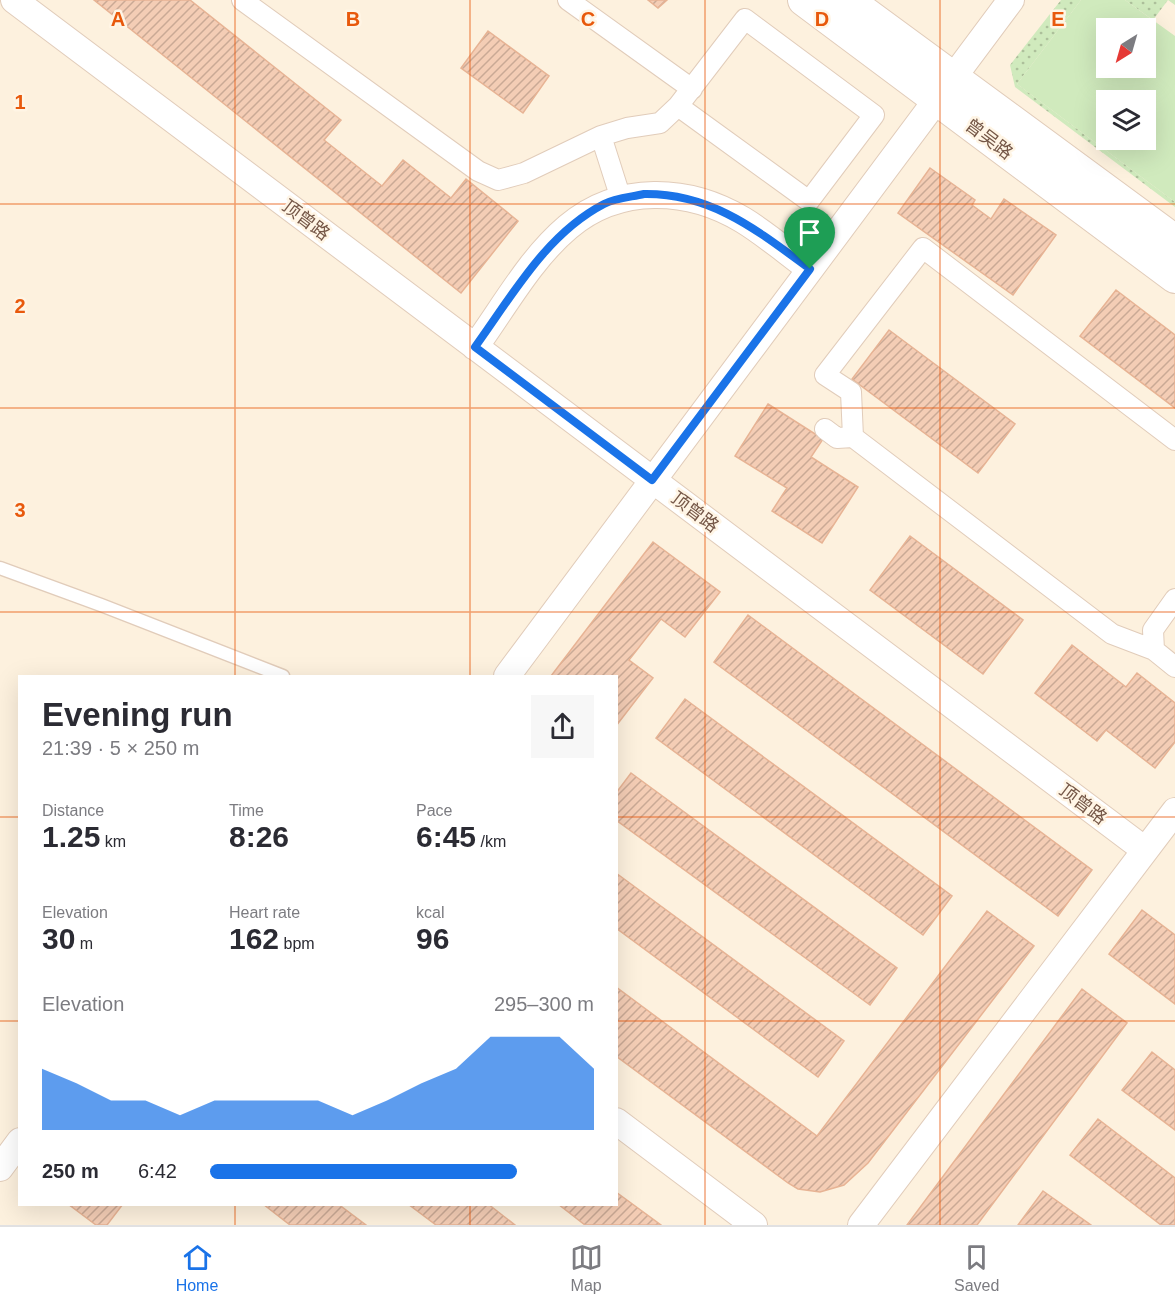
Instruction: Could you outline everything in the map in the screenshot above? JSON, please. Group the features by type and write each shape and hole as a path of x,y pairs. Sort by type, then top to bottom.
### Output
{"street":[{"name":"顶曾路","path":"14,0 1145,850"},
{"path":"242,0 478,171 498,180 524,173 601,136 627,128 660,123 678,106 746,20 874,115 809,201 678,106"},
{"path":"568,0 692,89"},
{"name":"曾吴路","path":"804,0 945,89 1175,241"},
{"name":"曾吴路","path":"847,0 945,89 1175,277"},
{"path":"508,675 1011,0"},
{"path":"601,136 621,199"},
{"path":"475,347 540,257 568,227 605,203 621,199 644,194 668,194 697,201 742,220 810,269"},
{"path":"853,437 851,392 825,375 923,248 1175,440"},
{"path":"825,429 837,438 853,437 1112,634 1154,650 1175,667"},
{"path":"1154,650 1153,630 1175,599"},
{"path":"861,1225 1175,811"},
{"path":"618,1123 754,1225"},
{"path":"0,1168 18,1144"}],"lane":[{"path":"0,568 101,604 280,675"}],"green space":[{"path":"1061,0 1081,0 1017,84 1096,143 1096,148 1015,87 1010,65"},
{"path":"1081,0 1125,0 1150,18 1096,18 1096,78 1156,78 1156,22 1175,36 1175,202 1105,150 1156,150 1156,90 1096,90 1096,143 1017,84"},
{"path":"1125,0 1168,0 1154,18 1150,18"},
{"path":"1099,150 1105,150 1175,202 1175,207"}],"building":[{"path":"94,0 190,0 341,120 324,140 382,186 403,160 451,198 466,179 518,221 461,293"},
{"path":"648,0 667,0 658,8"},
{"path":"488,31 549,76 523,113 461,68"},
{"path":"930,168 975,200 972,205 991,219 1004,199 1056,235 1013,295 898,213"},
{"path":"1116,290 1175,335 1175,408 1080,336"},
{"path":"889,330 1015,424 978,473 852,379"},
{"path":"768,404 823,439 811,457 858,487 822,543 772,511 787,488 735,456"},
{"path":"910,536 1023,620 983,674 870,590"},
{"path":"653,542 720,592 685,637 661,619 629,660 653,678 618,723 618,675 552,675"},
{"path":"748,615 1092,870 1058,916 714,662"},
{"path":"1072,645 1126,687 1137,673 1175,703 1175,742 1155,768 1106,730 1097,741 1035,693"},
{"path":"685,699 952,896 923,935 656,738"},
{"path":"631,773 897,968 870,1005 618,821 618,790"},
{"path":"618,874 844,1041 818,1077 618,929"},
{"path":"1142,910 1175,935 1175,1004 1109,954"},
{"path":"987,911 1034,946 868,1163 844,1185 820,1192 798,1189 788,1183 618,1057 618,988 817,1136"},
{"path":"1082,989 1127,1023 977,1225 907,1225"},
{"path":"1152,1052 1175,1070 1175,1130 1122,1090"},
{"path":"1098,1119 1175,1178 1175,1225 1161,1225 1070,1155"},
{"path":"1043,1191 1091,1225 1018,1225"},
{"path":"618,1193 661,1225 585,1225 561,1206 618,1206"},
{"path":"71,1206 121,1206 107,1225 96,1225"},
{"path":"266,1206 341,1206 366,1225 290,1225"},
{"path":"411,1206 491,1206 515,1225 436,1225"}],"route":[{"path":"644,194 668,194 697,201 742,220 810,269 652,480 475,347 540,257 568,227 605,203 621,199 644,194"}]}
